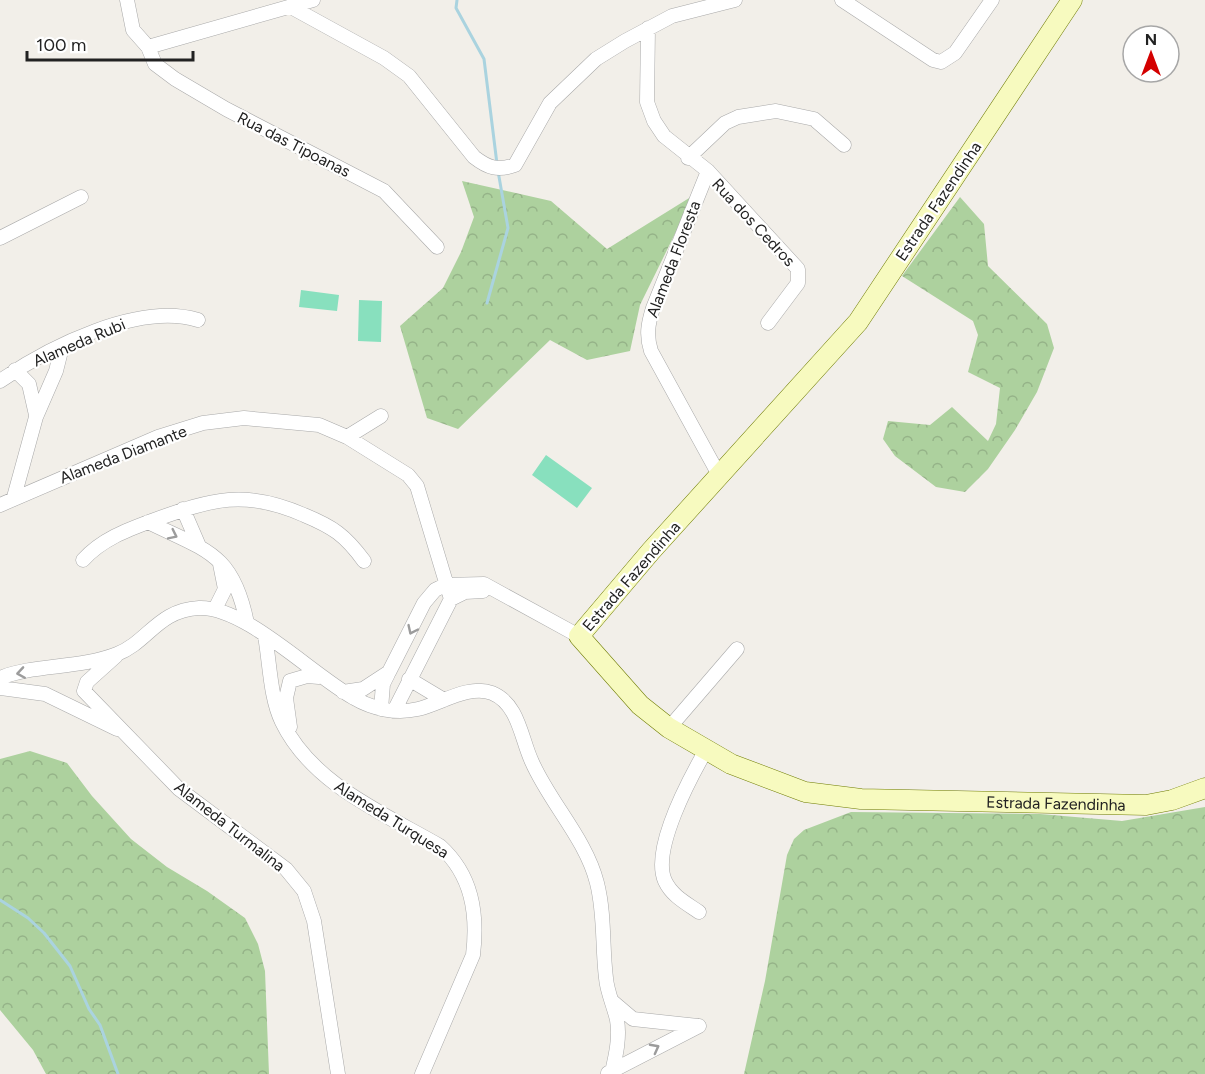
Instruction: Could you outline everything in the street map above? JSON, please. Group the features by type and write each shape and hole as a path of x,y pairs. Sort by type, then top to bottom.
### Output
{"street":[{"name":"Rua das Tipoanas","path":"127,0 133,30 148,47 155,64 175,79 226,109 384,191 437,247"},
{"path":"148,47 313,0"},
{"path":"291,6 384,58 409,76 474,157 485,166 501,170 515,165 550,103 596,60 672,16 735,0"},
{"path":"842,0 933,60 941,62 955,53 992,0"},
{"name":"Estrada Fazendinha","path":"1072,0 858,322 719,475 579,636 640,705 669,728 706,750 757,775 805,792 861,799 1146,805 1172,800 1205,788"},
{"name":"Rua dos Cedros","path":"648,28 647,102 663,136 688,158 708,171 798,269 798,284 768,323"},
{"path":"688,158 725,123 738,117 776,111 814,119 844,145"},
{"name":"Alameda Floresta","path":"708,171 653,308 647,339 651,351 719,475"},
{"path":"0,238 81,197"},
{"name":"Alameda Rubi","path":"0,381 15,370 97,332 146,317 179,314 198,320"},
{"path":"14,497 36,417 56,371 62,347"},
{"path":"15,370 29,384 36,417"},
{"path":"347,437 381,416"},
{"name":"Alameda Diamante","path":"0,505 14,497 158,437 203,423 244,418 319,424 347,437 408,475 417,486 451,599"},
{"path":"83,560 94,547 108,539 183,509 252,498 280,504 333,527 352,544 364,561"},
{"path":"183,509 199,546"},
{"path":"148,522 199,546 220,562 236,581 247,623"},
{"path":"215,609 225,589 220,562"},
{"path":"387,710 383,684 424,603 435,590 446,585 476,582 500,591 579,636"},
{"path":"387,710 411,674 451,599 470,591 500,591"},
{"path":"424,603 441,614"},
{"path":"50,669 44,680 51,698 85,687 119,653 166,618 182,611 215,609 247,623 343,692 387,710 417,709 465,694 491,693 513,711 531,761 588,859 597,882 603,911 606,980 618,1034 609,1073"},
{"name":"Alameda Turquesa","path":"265,636 276,706 295,744 320,774 440,846 454,859 472,894 475,938 473,955 422,1074"},
{"path":"669,728 737,649"},
{"path":"0,678 74,666 119,653"},
{"path":"398,658 411,674 444,700"},
{"name":"Alameda Turmalina","path":"74,666 86,676 85,687 124,733 180,789 286,869 304,891 314,921 338,1074"},
{"path":"343,692 363,689 389,672"},
{"name":"Alameda Turquesa","path":"295,744 289,723 287,688 290,681 298,677 320,677"},
{"name":"Alameda Turmalina","path":"0,688 15,688 51,698 124,733"},
{"path":"699,912 673,894 664,879 662,860 665,843 690,777 706,750"},
{"path":"609,1073 699,1026 656,1024 633,1019 612,1001"}],"green space":[{"path":"462,181 551,201 607,249 694,195 640,305 630,351 587,360 550,340 458,429 427,418 400,326 443,288 461,252 474,217"},
{"path":"960,197 984,224 988,266 1047,324 1054,348 1037,392 1015,430 988,469 965,492 936,487 895,456 883,439 888,421 930,425 952,407 988,441 996,424 1000,388 968,372 978,335 973,321 902,276"},
{"path":"301,290 339,295 337,311 299,307"},
{"path":"359,300 382,301 381,342 358,341"},
{"path":"546,455 592,488 577,508 532,475"},
{"path":"30,751 67,763 92,796 131,839 167,867 207,891 245,918 258,944 265,971 269,1074 46,1074 33,1050 0,1010 0,759"},
{"path":"1205,807 1205,1074 744,1074 765,981 787,855 794,839 804,830 851,812 1040,814 1122,821"}],"waterway":[{"path":"457,0 456,8 484,59 497,164"},
{"path":"487,303 508,228 498,171"},
{"path":"0,900 28,918 44,933 70,966 89,1009 100,1025 118,1074"}]}
